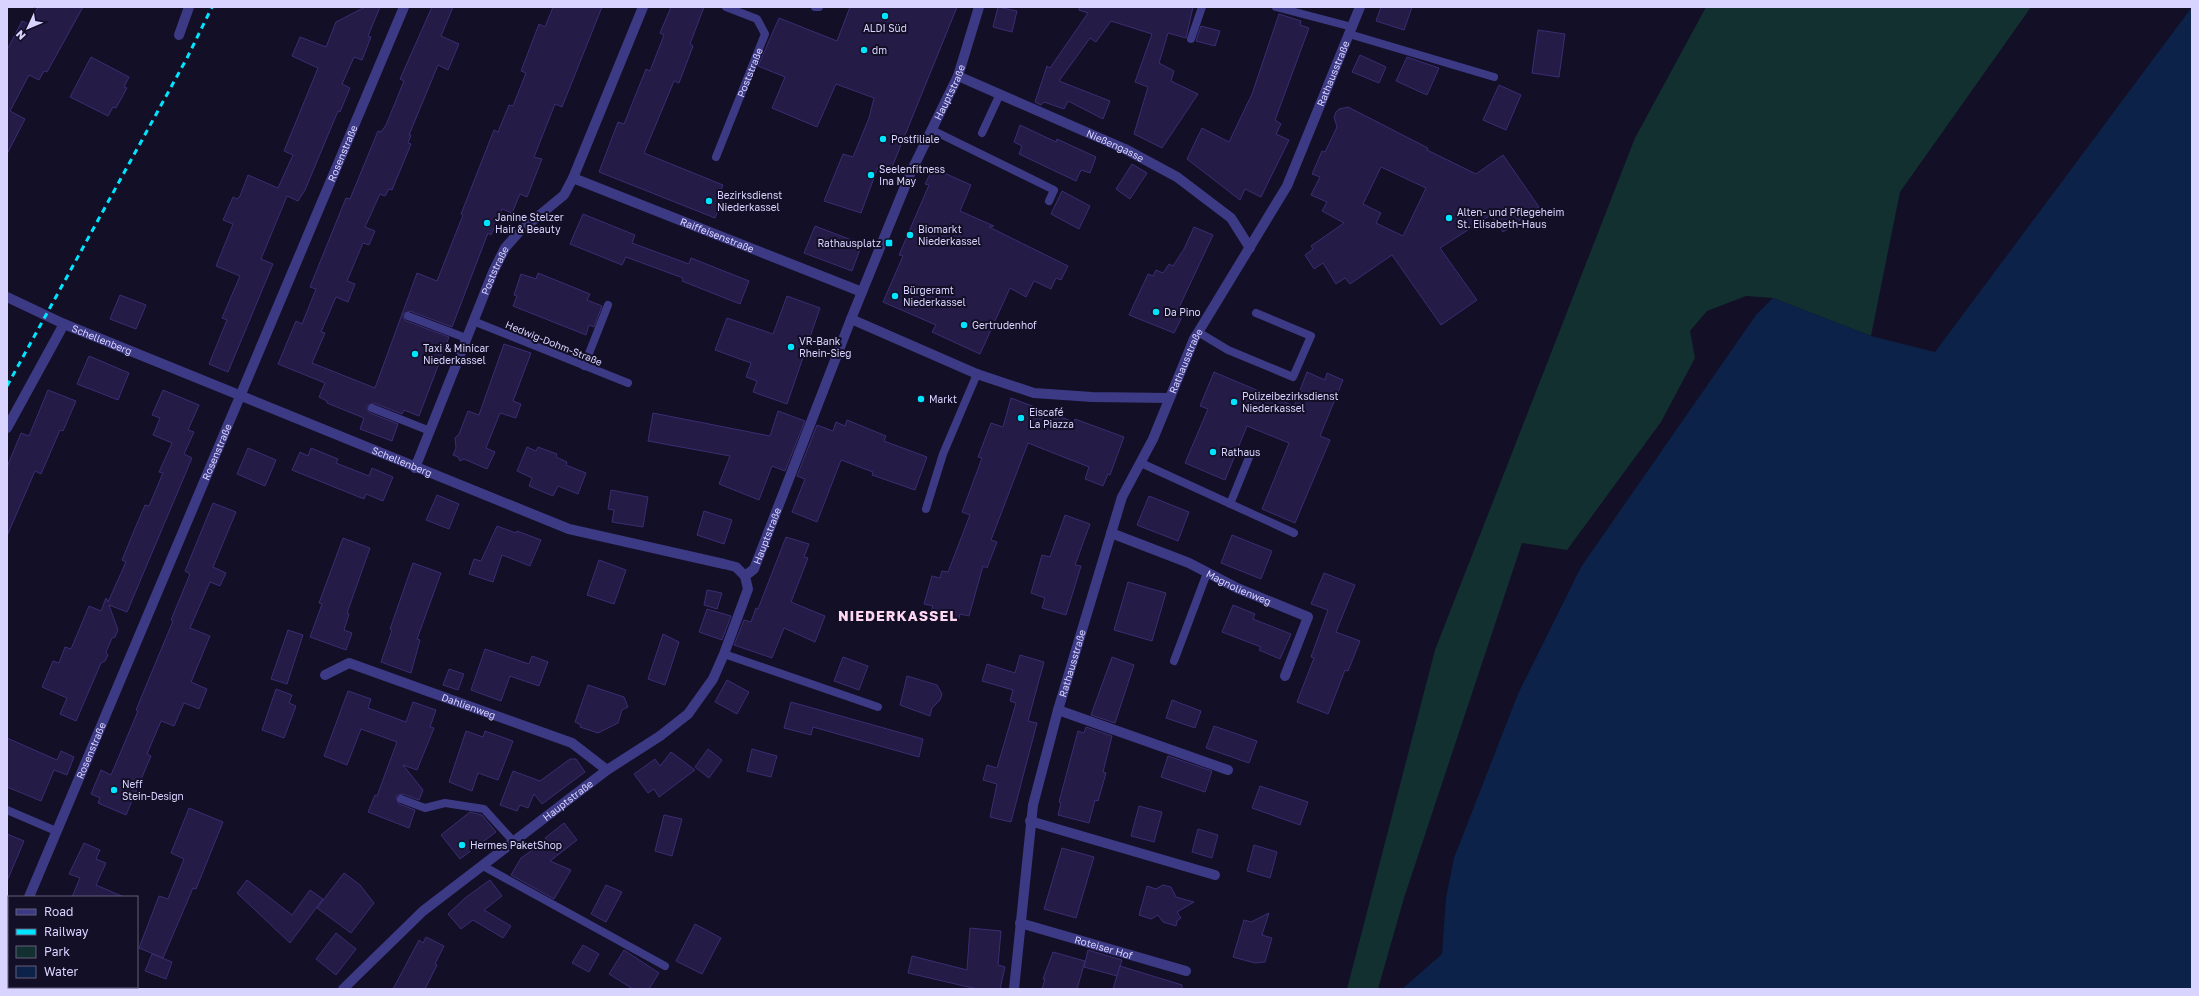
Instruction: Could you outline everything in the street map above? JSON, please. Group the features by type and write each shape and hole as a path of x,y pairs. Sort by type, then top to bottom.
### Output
{"street":[{"path":"179,35 188,7"},
{"name":"Rosenstraße","path":"32,896 56,831 404,7"},
{"name":"Poststraße","path":"415,468 493,272 505,248 519,232 564,195 573,178 644,7"},
{"name":"Hauptstraße","path":"343,989 423,911 607,770 660,736 688,714 713,679 748,589 745,576 754,569 851,319 910,174 958,76 979,7"},
{"name":"Rathausstraße","path":"1014,989 1030,821 1058,710 1122,497 1153,439 1198,332 1288,186 1360,7"},
{"name":"Nießengasse","path":"958,76 1125,149 1177,177 1231,218 1250,248"},
{"name":"Raiffeisenstraße","path":"573,178 862,292"},
{"name":"Schellenberg","path":"7,297 64,324 241,394 415,468 569,529 736,567 745,576"},
{"path":"851,319 977,374 1034,393 1092,397 1169,398"},
{"name":"Schellenberg","path":"7,428 64,324"},
{"name":"Magnolienweg","path":"1111,533 1189,563 1237,588 1308,617 1285,676"},
{"name":"Dahlienweg","path":"325,675 349,663 572,744 607,770"},
{"name":"Rathausstraße","path":"1058,710 1228,770"},
{"path":"1030,821 1216,875"},
{"name":"Roteiser Hof","path":"1020,923 1186,971"}],"lane":[{"name":"Poststraße","path":"716,157 765,34 757,20 726,7"},
{"path":"1191,39 1202,7"},
{"path":"1276,7 1494,77"},
{"path":"982,133 1000,94"},
{"path":"932,130 1054,190 1049,201"},
{"path":"584,366 608,305"},
{"path":"1198,332 1228,350 1293,377 1311,336 1256,313"},
{"path":"408,316 466,338"},
{"name":"Hedwig-Dohm-Straße","path":"473,321 628,383"},
{"path":"926,509 943,454 977,374"},
{"path":"372,408 430,431"},
{"path":"1230,504 1250,454"},
{"path":"1140,463 1294,533"},
{"path":"1174,661 1207,573"},
{"path":"724,654 878,707"},
{"path":"401,800 425,808 445,803 484,808 514,842"},
{"path":"7,810 56,831"},
{"path":"483,866 665,966"}],"green space":[{"path":"1706,7 2031,7 1900,192 1871,336 1773,298 1746,296 1707,311 1690,331 1695,358 1661,422 1567,550 1522,543 1404,898 1378,989 1347,989 1435,650 1635,138"}],"water":[{"path":"2192,7 2192,989 1402,989 1442,954 1446,898 1454,858 1518,694 1581,567 1756,315 1773,298 1871,336 1935,352"}],"building":[{"path":"38,7 83,7 47,72 44,71 39,80 29,75 10,111 25,119 7,154 7,50 22,21 29,24"},
{"path":"365,7 380,7 368,36 371,37 362,60 354,57 342,84 350,88 340,112 338,111 305,190 298,201 287,196 261,259 273,264 228,372 209,364 227,320 222,318 240,276 216,266 233,224 223,220 233,197 237,199 240,196 248,175 278,188 293,155 284,151 318,68 292,56 300,37 326,47 336,22"},
{"path":"432,7 453,7 441,36 459,44 448,70 438,65 409,135 411,135 408,143 411,144 392,190 389,189 385,196 380,194 365,227 375,231 369,245 363,243 347,281 355,284 348,302 336,297 321,332 325,333 312,363 375,388 417,273 437,281 463,215 461,214 494,130 498,132 509,105 513,106 526,73 521,71 539,24 545,27 553,7 602,7 562,107 555,104 534,157 542,159 527,197 520,194 512,213 502,209 491,235 488,233 452,327 410,311 403,314 406,321 449,337 419,416 404,410 402,414 374,403 367,406 370,413 398,424 392,441 360,429 364,418 327,403 327,401 319,397 325,383 278,364 296,321 302,324 316,289 310,287 346,198 350,199 378,131 381,132 386,125 404,81 400,79"},
{"path":"671,7 704,7 690,44 693,46 679,83 674,81 644,153 723,185 721,190 726,192 715,218 599,172 618,122 624,124 646,69 650,71 664,35 660,33"},
{"path":"850,7 957,7 890,172 878,167 861,213 824,201 843,154 853,157 869,118 874,98 836,84 817,127 772,108 785,77 758,66 779,18 837,41"},
{"path":"998,7 1017,11 1012,32 993,27"},
{"path":"1079,7 1193,7 1186,38 1168,33 1159,63 1174,71 1171,81 1198,94 1162,148 1134,134 1148,87 1135,82 1152,34 1111,21 1096,42 1090,38 1059,81 1110,101 1103,119 1068,101 1064,109 1044,102 1041,105 1035,102 1047,66 1050,68 1088,13 1079,10"},
{"path":"1381,7 1412,7 1404,30 1376,21"},
{"path":"1279,14 1301,21 1300,25 1309,28 1275,120 1281,124 1276,134 1289,140 1261,197 1245,189 1240,200 1187,159 1202,128 1229,142 1252,94"},
{"path":"1201,26 1220,31 1215,46 1196,41"},
{"path":"1538,30 1565,34 1559,77 1532,73"},
{"path":"1360,55 1386,67 1379,83 1352,72"},
{"path":"91,57 129,77 124,87 127,88 116,108 113,107 108,116 70,97"},
{"path":"1407,57 1439,68 1427,95 1396,81"},
{"path":"1499,85 1521,95 1506,130 1483,120"},
{"name":"Alten- und Pflegeheim St. Elisabeth-Haus","path":"1348,107 1428,148 1427,150 1476,174 1503,155 1539,207 1503,232 1491,215 1440,248 1477,300 1441,325 1392,255 1350,284 1345,278 1336,284 1323,263 1314,269 1305,255 1313,249 1311,246 1344,223 1322,211 1327,202 1311,195 1320,177 1312,174 1322,151 1325,152 1337,127 1334,117 1339,109","holes":["1381,167 1426,188 1403,236 1376,223 1381,213 1363,204"]},
{"path":"1020,125 1056,142 1057,139 1096,157 1090,173 1081,170 1076,181 1019,154 1022,146 1014,142"},
{"path":"1132,164 1147,173 1130,199 1116,189"},
{"path":"933,168 971,185 960,211 994,226 989,227 1068,266 1061,280 1056,278 1051,289 1034,281 1026,297 1010,288 980,354 932,332 936,325 883,302 903,256 899,255 929,185 925,184"},
{"path":"1062,191 1090,206 1079,229 1051,214"},
{"path":"583,214 635,235 632,243 689,264 691,258 749,281 740,304 682,281 683,278 626,257 622,265 570,244"},
{"path":"815,226 862,244 852,271 804,253"},
{"path":"1194,227 1213,235 1176,314 1182,317 1174,333 1129,315 1148,274 1153,276 1156,270 1163,273 1169,264 1173,266 1184,249"},
{"path":"538,273 590,294 587,300 602,306 594,327 589,325 586,335 513,306 517,296 514,295 521,274 536,279"},
{"path":"120,295 146,305 136,329 110,319"},
{"path":"787,296 820,308 787,404 753,392 757,381 746,377 751,363 715,350 727,318 773,334"},
{"path":"504,344 531,353 513,401 521,404 516,418 500,413 486,448 495,452 487,469 464,459 460,461 458,457 453,455 456,448 455,438 459,434 468,411 479,415"},
{"path":"89,356 129,373 118,400 77,384"},
{"name":"Rathaus","path":"1214,372 1294,406 1307,372 1325,380 1327,373 1343,380 1320,436 1330,440 1295,523 1262,509 1289,443 1247,426 1225,480 1185,463 1208,409 1200,406"},
{"path":"48,390 76,401 63,431 60,430 41,474 35,471 7,536 7,467 21,433 29,436"},
{"path":"163,390 199,405 188,430 194,432 184,454 192,458 127,612 109,605 118,630 115,637 112,638 106,652 108,655 105,661 101,663 76,721 60,714 67,698 42,687 53,661 59,663 65,647 71,649 89,606 101,611 106,598 108,602 126,562 122,560 136,526 145,505 149,506 163,473 159,472 172,443 153,435 160,418 152,415"},
{"path":"1011,398 1074,422 1075,419 1124,437 1110,475 1108,474 1103,486 1085,479 1089,467 1028,443 991,540 997,542 987,568 983,566 969,616 960,614 958,622 930,614 933,606 924,604 932,576 940,578 942,571 948,572 970,515 962,512 982,458 978,457 991,423 1003,427"},
{"path":"778,411 805,421 785,471 772,466 759,500 719,484 730,456 648,441 653,413 770,436"},
{"path":"847,420 886,436 884,441 927,457 915,490 872,475 873,472 841,460 817,522 792,512 805,479 797,476 817,425 833,431 836,422 845,426"},
{"path":"527,447 536,451 538,447 557,454 556,457 567,462 566,465 586,473 578,494 558,486 553,496 529,486 532,478 517,471"},
{"path":"248,448 276,460 265,486 237,474"},
{"path":"311,448 338,459 336,463 369,476 372,468 393,477 383,501 366,494 364,499 292,470 300,452 308,456"},
{"path":"611,490 648,497 643,527 612,522 614,510 608,509"},
{"path":"437,495 459,504 449,529 426,520"},
{"path":"1149,496 1189,512 1178,541 1137,525"},
{"path":"213,503 236,512 213,567 226,573 220,586 210,582 190,628 210,636 191,682 207,689 199,709 184,703 174,726 161,721 147,754 151,756 126,815 98,803 100,798 91,794 101,770 111,775 138,711 136,710 173,621 171,620 190,574 185,571"},
{"path":"704,511 732,520 724,544 697,535"},
{"path":"1065,515 1090,524 1075,565 1081,566 1066,615 1042,608 1045,598 1031,593 1042,555 1050,557"},
{"path":"497,526 516,533 517,531 541,540 530,566 502,555 493,582 469,574 474,559 481,561"},
{"path":"1232,535 1272,551 1261,579 1221,563"},
{"path":"786,537 809,544 804,557 808,558 791,602 825,616 815,642 784,628 772,658 734,645 744,620 751,622 756,608 758,609"},
{"path":"343,538 370,548 347,613 349,614 344,630 352,633 346,650 310,637 322,604 319,603"},
{"path":"599,560 626,570 614,604 587,595"},
{"path":"413,563 441,573 417,639 420,640 411,673 381,662 392,630 390,629"},
{"path":"1324,573 1355,585 1336,632 1360,641 1348,671 1345,670 1328,714 1297,702 1314,658 1311,657 1328,610 1311,604"},
{"path":"1128,582 1166,593 1152,641 1114,630"},
{"path":"707,590 722,593 717,609 704,605"},
{"path":"1233,605 1255,614 1253,619 1291,634 1280,659 1259,650 1261,647 1222,632"},
{"path":"707,609 731,616 722,640 699,632"},
{"path":"288,630 303,635 287,684 271,679"},
{"path":"663,634 679,642 665,685 648,679"},
{"path":"485,649 529,664 532,656 548,662 539,686 510,676 501,701 471,690"},
{"path":"1020,655 1044,662 1028,721 1037,723 1011,822 990,817 997,784 983,780 987,765 997,768 1016,703 1010,701 1013,690 982,681 987,664 1015,673"},
{"path":"843,657 868,666 859,690 834,681"},
{"path":"1112,657 1134,665 1115,723 1091,715"},
{"path":"449,669 464,674 458,690 443,685"},
{"path":"907,676 937,685 942,694 940,700 932,708 930,716 900,705"},
{"path":"727,680 749,692 737,714 715,702"},
{"path":"588,685 624,697 628,707 622,710 618,723 598,733 580,727 581,725 575,722"},
{"path":"276,689 292,695 289,703 296,706 284,738 262,730"},
{"path":"348,691 371,699 368,708 406,722 413,702 436,710 430,727 434,728 417,770 403,765 423,790 419,800 403,794 396,797 399,804 415,810 409,828 368,812 375,795 377,796 397,742 361,729 347,765 324,756"},
{"path":"1172,700 1201,711 1195,728 1166,718"},
{"path":"791,702 923,739 919,757 813,727 811,735 784,728"},
{"path":"1214,726 1257,741 1249,763 1206,748"},
{"path":"1086,727 1112,736 1103,772 1106,773 1098,801 1095,800 1089,823 1058,815 1061,803 1059,802 1078,731 1084,733"},
{"path":"466,731 483,737 485,731 513,741 498,780 478,773 472,791 449,782"},
{"path":"7,738 57,760 61,751 74,757 67,775 54,770 41,801 7,787"},
{"path":"708,749 722,760 709,778 695,767"},
{"path":"752,749 777,756 771,777 747,771"},
{"path":"671,752 695,770 659,797 654,789 648,793 634,774 655,759 660,766"},
{"path":"1168,756 1212,771 1205,792 1161,777"},
{"path":"570,759 576,759 585,772 542,804 534,794 528,808 520,805 517,811 500,805 513,771 540,781"},
{"path":"1260,786 1308,802 1300,825 1252,808"},
{"path":"1139,806 1162,812 1154,842 1131,836"},
{"path":"189,808 223,822 196,889 193,888 163,958 139,948 159,896 168,899 184,859 171,853"},
{"path":"470,812 482,815 496,832 460,859 441,835"},
{"path":"664,815 682,819 672,856 655,851"},
{"path":"564,823 577,840 550,861 571,870 554,899 511,875 521,858 547,840 545,838"},
{"path":"1198,829 1218,835 1212,858 1192,852"},
{"path":"7,834 24,841 7,881"},
{"path":"84,843 100,850 96,859 106,863 96,885 122,896 72,896 80,878 69,874"},
{"path":"1254,845 1277,852 1270,878 1247,871"},
{"path":"1062,848 1094,857 1076,918 1044,909"},
{"path":"344,873 360,885 374,903 351,933 317,908"},
{"path":"247,880 292,915 310,890 323,899 290,943 237,893"},
{"path":"490,880 502,896 484,910 511,926 503,938 473,920 461,929 448,914 465,898"},
{"path":"606,885 622,892 606,922 591,914"},
{"path":"1163,885 1171,887 1176,897 1194,902 1177,912 1181,918 1177,921 1176,926 1163,922 1158,915 1151,919 1139,915 1147,886 1156,889"},
{"path":"1269,913 1262,935 1272,938 1265,962 1255,963 1233,957 1244,920 1251,922"},
{"path":"695,924 721,938 702,974 676,961"},
{"path":"970,928 1001,931 998,965 1005,967 1000,989 977,989 908,973 912,956 967,970"},
{"path":"336,933 356,949 336,975 316,959"},
{"path":"426,937 444,946 435,964 437,965 425,989 393,989 419,940 423,943"},
{"path":"583,945 599,954 589,972 572,963"},
{"path":"624,950 659,973 649,989 633,989 609,974"},
{"path":"1088,950 1122,960 1117,976 1084,967"},
{"path":"1053,952 1085,961 1077,989 1042,989 1045,979 1043,979"},
{"path":"152,954 172,962 166,979 145,971"},
{"path":"1120,966 1182,985 1182,989 1113,989"}],"railway":[{"path":"7,386 187,58 212,7"}],"place":[{"name":"ALDI Süd","path":"885,16"},
{"name":"dm","path":"864,50"},
{"name":"Postfiliale","path":"883,139"},
{"name":"Seelenfitness Ina May","path":"871,175"},
{"name":"Bezirksdienst Niederkassel","path":"709,201"},
{"name":"Alten- und Pflegeheim St. Elisabeth-Haus","path":"1449,218"},
{"name":"Janine Stelzer Hair & Beauty","path":"487,223"},
{"name":"Biomarkt Niederkassel","path":"910,235"},
{"name":"Rathausplatz","path":"889,243"},
{"name":"Bürgeramt Niederkassel","path":"895,296"},
{"name":"Da Pino","path":"1156,312"},
{"name":"Gertrudenhof","path":"964,325"},
{"name":"VR-Bank Rhein-Sieg","path":"791,347"},
{"name":"Taxi & Minicar Niederkassel","path":"415,354"},
{"name":"Markt","path":"921,399"},
{"name":"Polizeibezirksdienst Niederkassel","path":"1234,402"},
{"name":"Eiscafé La Piazza","path":"1021,418"},
{"name":"Rathaus","path":"1213,452"},
{"name":"Neff Stein-Design","path":"114,790"},
{"name":"Hermes PaketShop","path":"462,845"}],"district":[{"name":"NIEDERKASSEL","path":"898,615"}]}
